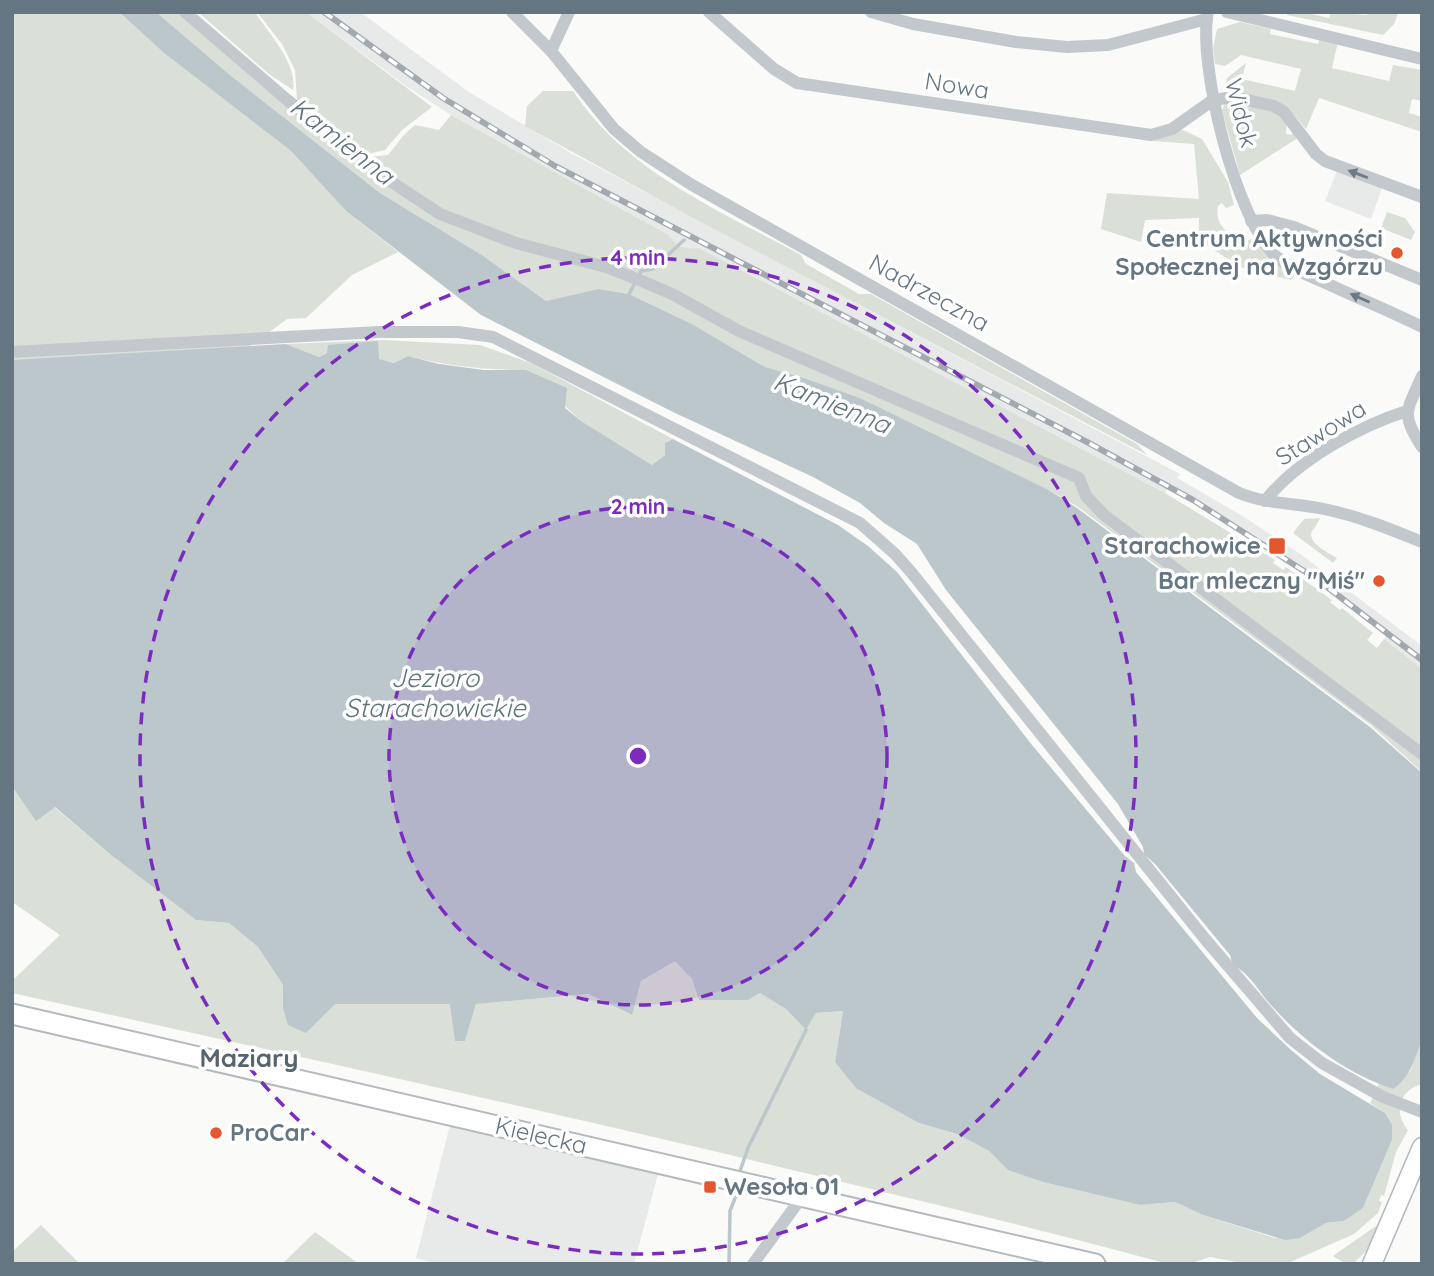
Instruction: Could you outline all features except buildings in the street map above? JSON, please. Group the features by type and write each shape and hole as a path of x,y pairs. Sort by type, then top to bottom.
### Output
{"main road":[{"name":"Kielecka","path":"12,1013 1095,1264"},
{"name":"Kielecka","path":"1070,1259 1089,1264"}],"street":[{"path":"185,12 286,99 381,175 440,214 516,243 606,267 642,281 674,295 739,331 1079,478 1086,496 1104,516 1422,754"},
{"name":"Nadrzeczna","path":"512,12 551,51 614,129 666,170 1239,493 1265,501 1361,513 1422,533"},
{"path":"551,51 569,12"},
{"name":"Nowa","path":"709,12 774,69 797,83 1151,135 1172,129 1213,100"},
{"path":"871,12 913,24 1016,42 1067,47 1108,46 1207,15"},
{"path":"1227,12 1422,59"},
{"name":"Widok","path":"1207,15 1206,48 1213,100 1240,196 1268,249 1285,263 1422,327"},
{"path":"1213,100 1234,97 1274,106 1291,118 1316,154 1325,161 1422,197"},
{"path":"1251,221 1267,220 1294,227 1422,280"},
{"path":"12,352 379,332 458,332 493,337 860,523 911,572 1196,929 1290,1038 1322,1063 1383,1097 1422,1112"},
{"path":"1422,376 1407,411 1408,426 1422,447"},
{"name":"Stawowa","path":"1265,501 1275,487 1357,430 1407,411"},
{"name":"Nadrzeczna","path":"1324,509 1366,520 1422,542"},
{"path":"1372,1264 1419,1154"},
{"path":"1385,1264 1419,1154"},
{"path":"753,1264 802,1197"}],"shaded area":[{"path":"12,12 119,12 164,53 291,151 346,211 398,252 352,275 306,318 287,319 12,523"},
{"path":"156,12 178,12 351,159 388,155 415,125 439,130 451,115 669,235 678,245 699,248 1165,493 1275,560 1273,563 1283,570 1286,567 1332,600 1330,602 1340,610 1342,608 1373,633 1367,640 1377,648 1384,639 1422,669 1422,772 1372,726 1078,507 1047,489 860,398 765,367 692,324 629,294 598,289 546,301 482,255 380,193 230,75"},
{"path":"198,12 255,12 287,59 293,90 269,74"},
{"path":"257,12 306,12 432,107 402,130 385,150 363,155 297,100 295,70 282,44"},
{"path":"306,12 360,12 469,92 571,153 1180,474 1177,478 1299,553 1422,646 1422,669 1384,639 1387,635 1336,596 1191,501 1168,488 1165,493 1083,451 699,248 686,249 673,242 669,235 451,115 406,86"},
{"path":"1288,12 1303,12 1329,18 1331,12 1365,15 1375,12 1398,13 1394,24 1383,35 1287,15"},
{"path":"1240,22 1271,29 1270,34 1318,44 1320,39 1338,42 1332,68 1389,81 1393,65 1422,70 1422,101 1412,99 1409,113 1422,117 1422,132 1319,98 1306,129 1289,109 1225,89 1227,78 1246,63 1242,79 1295,91 1301,69 1241,55 1225,66 1215,64 1213,49 1217,29"},
{"path":"543,91 573,91 619,144 676,187 801,255 806,264 859,294 871,294 1137,444 1147,455 695,219 525,126 527,106"},
{"path":"1229,100 1275,110 1287,118 1286,134 1292,135 1293,125 1301,136 1240,175 1222,111"},
{"path":"1183,130 1202,139 1228,182 1234,205 1226,208 1222,203 1218,206 1217,213 1224,229 1245,242 1255,237 1273,261 1296,274 1291,280 1240,267 1199,240 1199,218 1145,220 1141,242 1101,229 1107,193 1199,199 1194,144 1152,141"},
{"path":"1337,171 1382,188 1371,219 1325,201"},
{"path":"1387,212 1405,218 1415,232 1411,240 1381,228"},
{"path":"383,340 480,345 531,363 673,439 665,443 665,455 652,465 581,421 526,370 466,367 408,356 395,363 378,359 378,342 319,357 286,344"},
{"path":"1320,518 1311,534 1312,538 1321,548 1337,558 1333,563 1293,533 1304,519"},
{"path":"12,786 54,807 196,920 229,923 258,947 283,985 283,1008 335,1004 451,1004 455,1040 465,1041 476,1004 588,994 631,1015 641,981 675,960 692,979 760,992 786,1009 806,1030 816,1013 843,1011 835,1062 919,1123 957,1134 989,1151 1009,1170 1043,1182 1140,1205 1175,1202 1203,1215 1275,1238 1300,1238 1326,1223 1344,1221 1363,1208 1392,1140 1385,1113 1370,1103 1379,1084 1393,1089 1410,1071 1422,1040 1422,1084 1408,1091 1401,1102 1401,1116 1408,1130 1396,1152 1384,1196 1381,1195 1379,1201 1382,1202 1378,1213 1354,1234 1288,1263 1247,1264 1210,1257 1189,1264 1168,1264 705,1149 12,993 12,981 60,935 12,902"},
{"path":"450,1125 658,1174 634,1264 437,1264 416,1258"},
{"path":"1379,1224 1370,1247 1353,1264 1346,1264 1333,1256"},
{"path":"41,1225 80,1264 12,1264 12,1252"},
{"path":"315,1232 359,1264 282,1264"}],"water":[{"name":"Kamienna","path":"119,12 156,12 230,75 380,193 482,255 546,301 598,289 629,294 692,324 765,367 860,398 1047,489 1077,508 1370,727 1422,773 1422,1040 1404,1079 1393,1089 1342,1065 1296,1031 1249,977 1233,965 1230,955 1144,854 1143,847 1118,804 946,590 917,544 884,523 860,503 813,477 673,412 481,315 346,211 291,151 164,53"},
{"name":"Jezioro Starachowickie","path":"378,341 379,359 394,363 408,356 439,364 484,370 526,370 567,388 565,408 581,421 652,465 665,455 665,443 673,439 838,525 868,546 897,572 1032,745 1125,856 1134,863 1136,872 1257,1018 1320,1074 1385,1113 1392,1125 1392,1140 1363,1208 1344,1221 1326,1223 1300,1238 1285,1240 1203,1215 1175,1202 1140,1205 1043,1182 1008,1170 989,1151 957,1134 919,1123 856,1088 835,1062 843,1011 816,1013 806,1030 786,1009 760,993 748,1000 699,1000 692,979 675,961 641,981 632,1015 588,994 476,1004 465,1041 455,1041 450,1004 335,1004 306,1033 288,1025 283,1008 283,985 258,947 229,923 196,920 111,855 55,807 36,821 12,786 12,360 286,344 319,357 327,353 328,345"}],"waterway":[{"path":"639,276 641,271 653,269 684,240"},
{"path":"629,294 635,283"},
{"path":"740,1171 748,1148 806,1030"},
{"path":"729,1264 730,1211 737,1193"}],"railway":[{"path":"324,12 443,98 555,166 1087,442 1193,500 1318,580 1422,660"}],"place":[{"name":"Centrum Aktywności Społecznej na Wzgórzu","path":"1397,253"},
{"name":"Starachowice","path":"1277,546"},
{"name":"Bar mleczny \"Miś\"","path":"1379,581"},
{"name":"ProCar","path":"216,1133"},
{"name":"Wesoła 01","path":"710,1187"}],"district":[{"name":"Maziary","path":"249,1058"}]}
